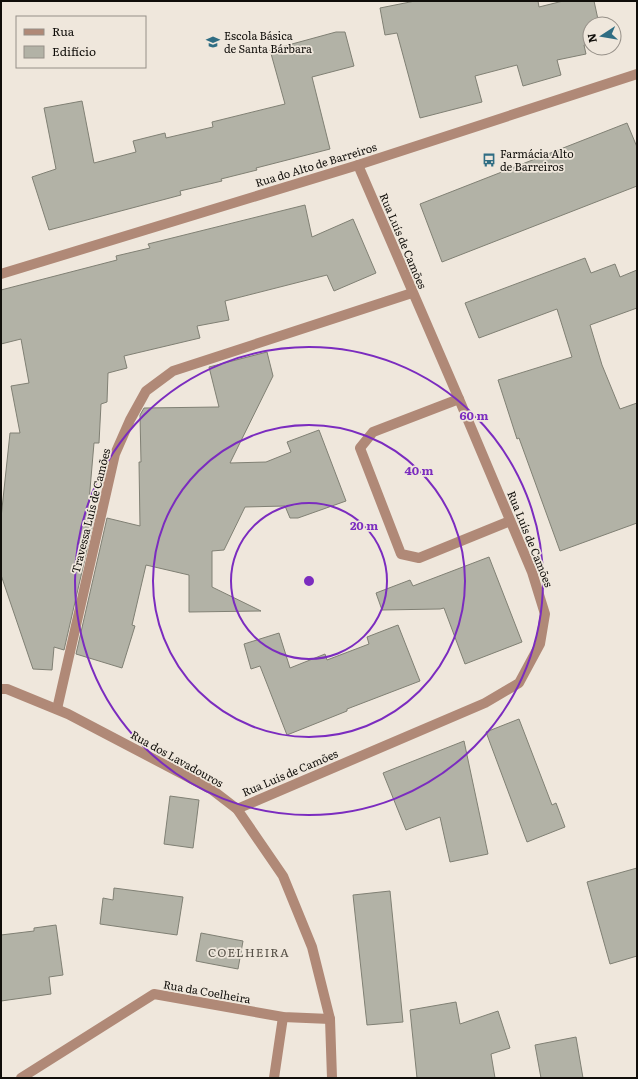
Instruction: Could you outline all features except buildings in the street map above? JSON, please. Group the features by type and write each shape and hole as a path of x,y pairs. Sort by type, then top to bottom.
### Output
{"street":[{"name":"Rua do Alto de Barreiros","path":"1,274 358,166 637,74"},
{"name":"Rua Luís de Camões","path":"237,809 485,702 519,683 540,644 545,614 532,572 358,166"},
{"name":"Travessa Luís de Camões","path":"57,709 115,454 130,420 146,391 173,371 412,293"},
{"path":"459,399 373,432 360,448 401,554 419,558 510,521"},
{"name":"Rua dos Lavadouros","path":"1,689 7,689 57,709 211,789 237,809 283,876 312,947 330,1019"},
{"name":"Rua da Coelheira","path":"21,1078 154,994 283,1017 330,1019"},
{"path":"274,1078 283,1017"},
{"path":"330,1019 332,1078"}],"place":[{"name":"Escola Básica de Santa Bárbara","path":"213,42"},
{"name":"Farmácia Alto de Barreiros","path":"489,160"}],"district":[{"name":"COELHEIRA","path":"249,953"}]}
